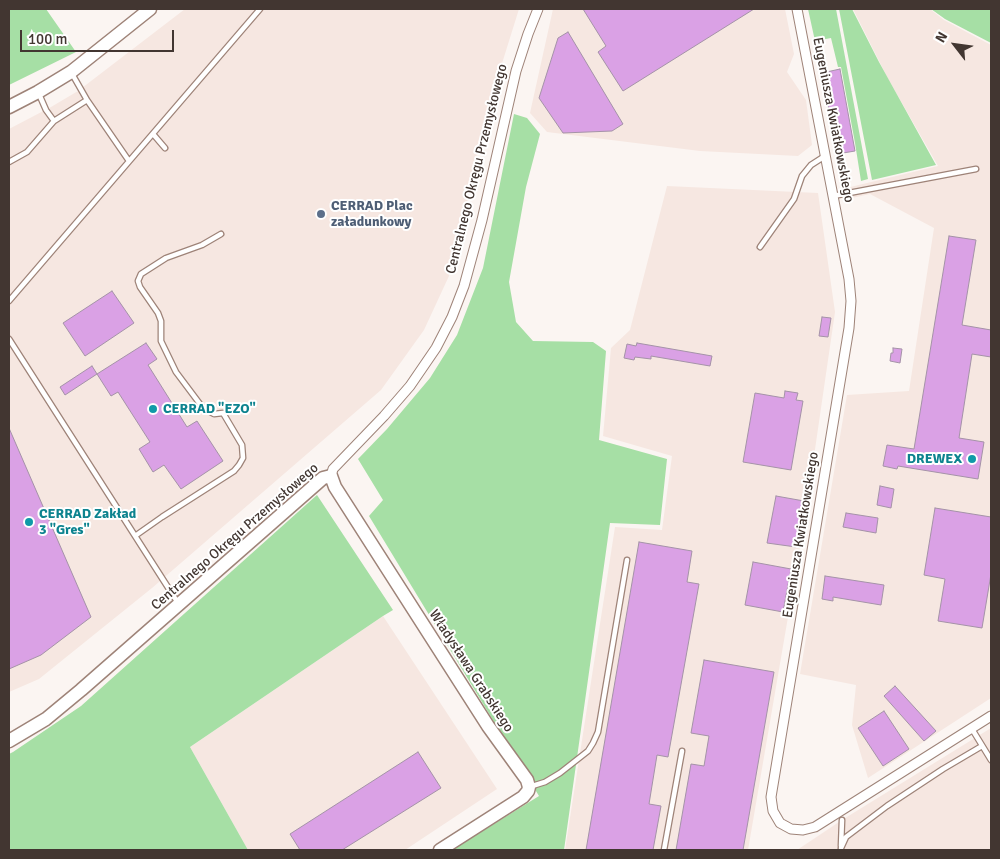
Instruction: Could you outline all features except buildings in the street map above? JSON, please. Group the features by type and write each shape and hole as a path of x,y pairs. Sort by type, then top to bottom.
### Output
{"street":[{"path":"9,107 71,72 150,9"},
{"name":"Centralnego Okręgu Przemysłowego","path":"9,742 58,709 323,478 331,476 333,469 410,386 436,348 466,279 516,71 538,9"},
{"name":"Eugeniusza Kwiatkowskiego","path":"797,9 849,279 851,301 849,328 771,797 773,811 780,822 791,829 803,830 816,827 991,716"},
{"name":"Władysława Grabskiego","path":"331,476 335,487 488,726 522,771 529,787"},
{"path":"440,850 523,797 529,787"}],"lane":[{"path":"9,301 260,9"},
{"path":"71,72 87,100 129,162"},
{"path":"38,92 46,110 54,121"},
{"path":"9,162 27,152 54,121 87,100"},
{"path":"153,134 166,148"},
{"path":"760,247 794,200 802,176 811,165 826,156"},
{"path":"833,196 976,169"},
{"path":"135,536 234,471 243,458 242,445 223,413 214,414 203,408 176,372 161,341 161,321 158,313 138,281 141,274 166,258 202,245 221,234"},
{"path":"9,338 178,605"},
{"path":"529,787 545,782 560,773 593,744 598,732 627,560"},
{"path":"972,729 991,760"},
{"path":"840,849 846,837 887,806 982,746"},
{"path":"664,850 682,751"},
{"path":"840,849 842,820"}],"shaded area":[{"path":"185,9 519,9 478,148 455,263 424,330 381,390 152,588 39,679 9,692 9,129 78,91"},
{"path":"553,9 785,9 794,54 787,72 806,100 812,145 798,156 700,151 547,132 530,113"},
{"path":"853,9 930,9 944,20 991,45 991,698 868,778 852,725 856,685 800,674 847,395 909,391 934,228 870,194 843,200 842,189 938,166 887,77"},
{"path":"667,186 818,193 835,312 805,518 748,850 565,850 615,527 662,530 672,456 603,436 611,348 630,330"},
{"path":"383,616 497,789 405,850 248,850 190,747"},
{"path":"991,728 991,850 797,850 842,820"}],"green space":[{"path":"9,9 46,9 76,52 9,85"},
{"path":"808,9 836,9 868,179 861,181 841,67 838,67 831,38 815,41"},
{"path":"839,9 852,9 936,165 872,180"},
{"path":"931,9 991,9 991,43 945,19"},
{"path":"514,114 527,118 540,134 526,187 509,282 516,322 533,341 593,342 606,351 599,440 667,459 660,525 610,523 564,850 452,850 539,796 369,516 383,500 358,459 387,429 430,378 457,335 483,268"},
{"path":"317,495 393,610 190,747 248,850 9,850 9,754 81,706"}],"place":[{"name":"CERRAD Plac załadunkowy","path":"321,214"},
{"name":"CERRAD \"EZO\"","path":"153,409"},
{"name":"DREWEX","path":"972,459"},
{"name":"CERRAD Zakład 3 \"Gres\"","path":"29,522"}]}
